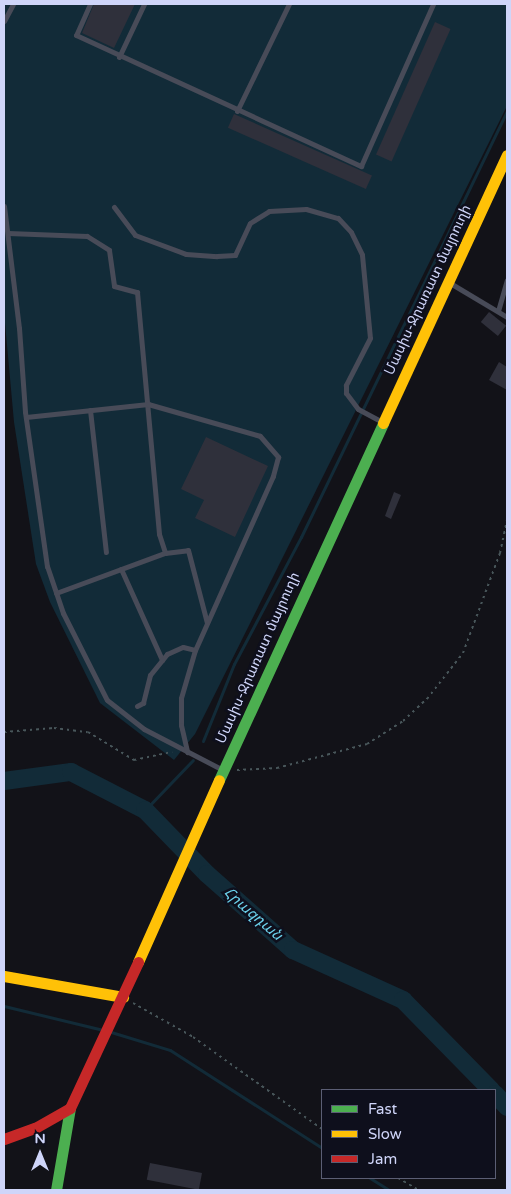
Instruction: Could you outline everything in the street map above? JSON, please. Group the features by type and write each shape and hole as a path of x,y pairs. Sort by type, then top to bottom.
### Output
{"main road":[{"name":"Մասիս-Ջրառատ մայրուղի","path":"56,1190 70,1108 104,1040 223,770 507,155"},
{"path":"4,976 123,997"},
{"path":"4,1139 35,1128 70,1108"}],"lane":[{"path":"4,21 13,4"},
{"path":"90,4 76,35 237,112 361,166 434,4"},
{"path":"119,57 144,4"},
{"path":"237,112 289,4"},
{"path":"4,206 26,418 46,566 56,593 90,672 107,700 144,729 223,770"},
{"path":"114,207 135,235 186,254 217,256 235,255 250,223 269,211 306,209 338,218 351,232 362,255 370,338 346,385 349,400 367,415 383,422"},
{"path":"8,233 87,236 109,250 114,286 137,292 159,534 165,553"},
{"path":"498,311 507,280"},
{"path":"448,282 507,317"},
{"path":"26,418 148,404 260,436 278,457 273,476 195,650 181,698 181,725 187,752"},
{"path":"90,410 106,552"},
{"path":"56,593 165,553 188,550 207,623"},
{"path":"121,569 162,660"},
{"path":"137,706 143,703 150,674 162,660 184,647 195,650"}],"path":[{"path":"223,770 277,768 366,744 403,721 427,699 463,653 500,553 507,520"},
{"path":"4,732 54,728 88,732 134,760 170,753 177,746"},
{"path":"123,997 193,1037 321,1128"},
{"path":"400,1179 419,1190"}],"water":[{"path":"4,4 507,4 507,106 195,734 174,760 100,703 50,602 36,564 14,422 4,312"}],"building":[{"path":"94,4 135,4 114,48 82,33"},
{"path":"435,22 451,29 392,161 376,154"},
{"path":"234,114 372,175 366,189 228,128"},
{"path":"489,312 506,326 498,336 481,322"},
{"path":"499,362 507,367 507,390 489,380"},
{"path":"206,437 268,466 235,537 195,518 204,500 181,489"},
{"path":"394,492 401,495 391,519 385,516"},
{"path":"150,1163 202,1173 199,1190 147,1180"}],"waterway":[{"path":"203,741 234,664 301,537 507,111"},
{"path":"145,810 193,760"},
{"name":"Հրազդան","path":"4,781 71,772 145,810 207,874 293,950 403,1000 490,1089"},
{"path":"4,1006 103,1030"},
{"path":"111,1032 170,1050 321,1147"},
{"name":"Հրազդան","path":"496,1095 507,1107"},
{"path":"372,1179 389,1190"}],"traffic: fast":[{"path":"219,780 383,423"},
{"path":"56,1190 70,1108"}],"traffic: slow":[{"path":"383,423 507,155"},
{"path":"138,962 219,780"},
{"path":"4,976 123,997"}],"traffic: jam":[{"path":"4,1139 35,1128 70,1108 138,962"}]}
